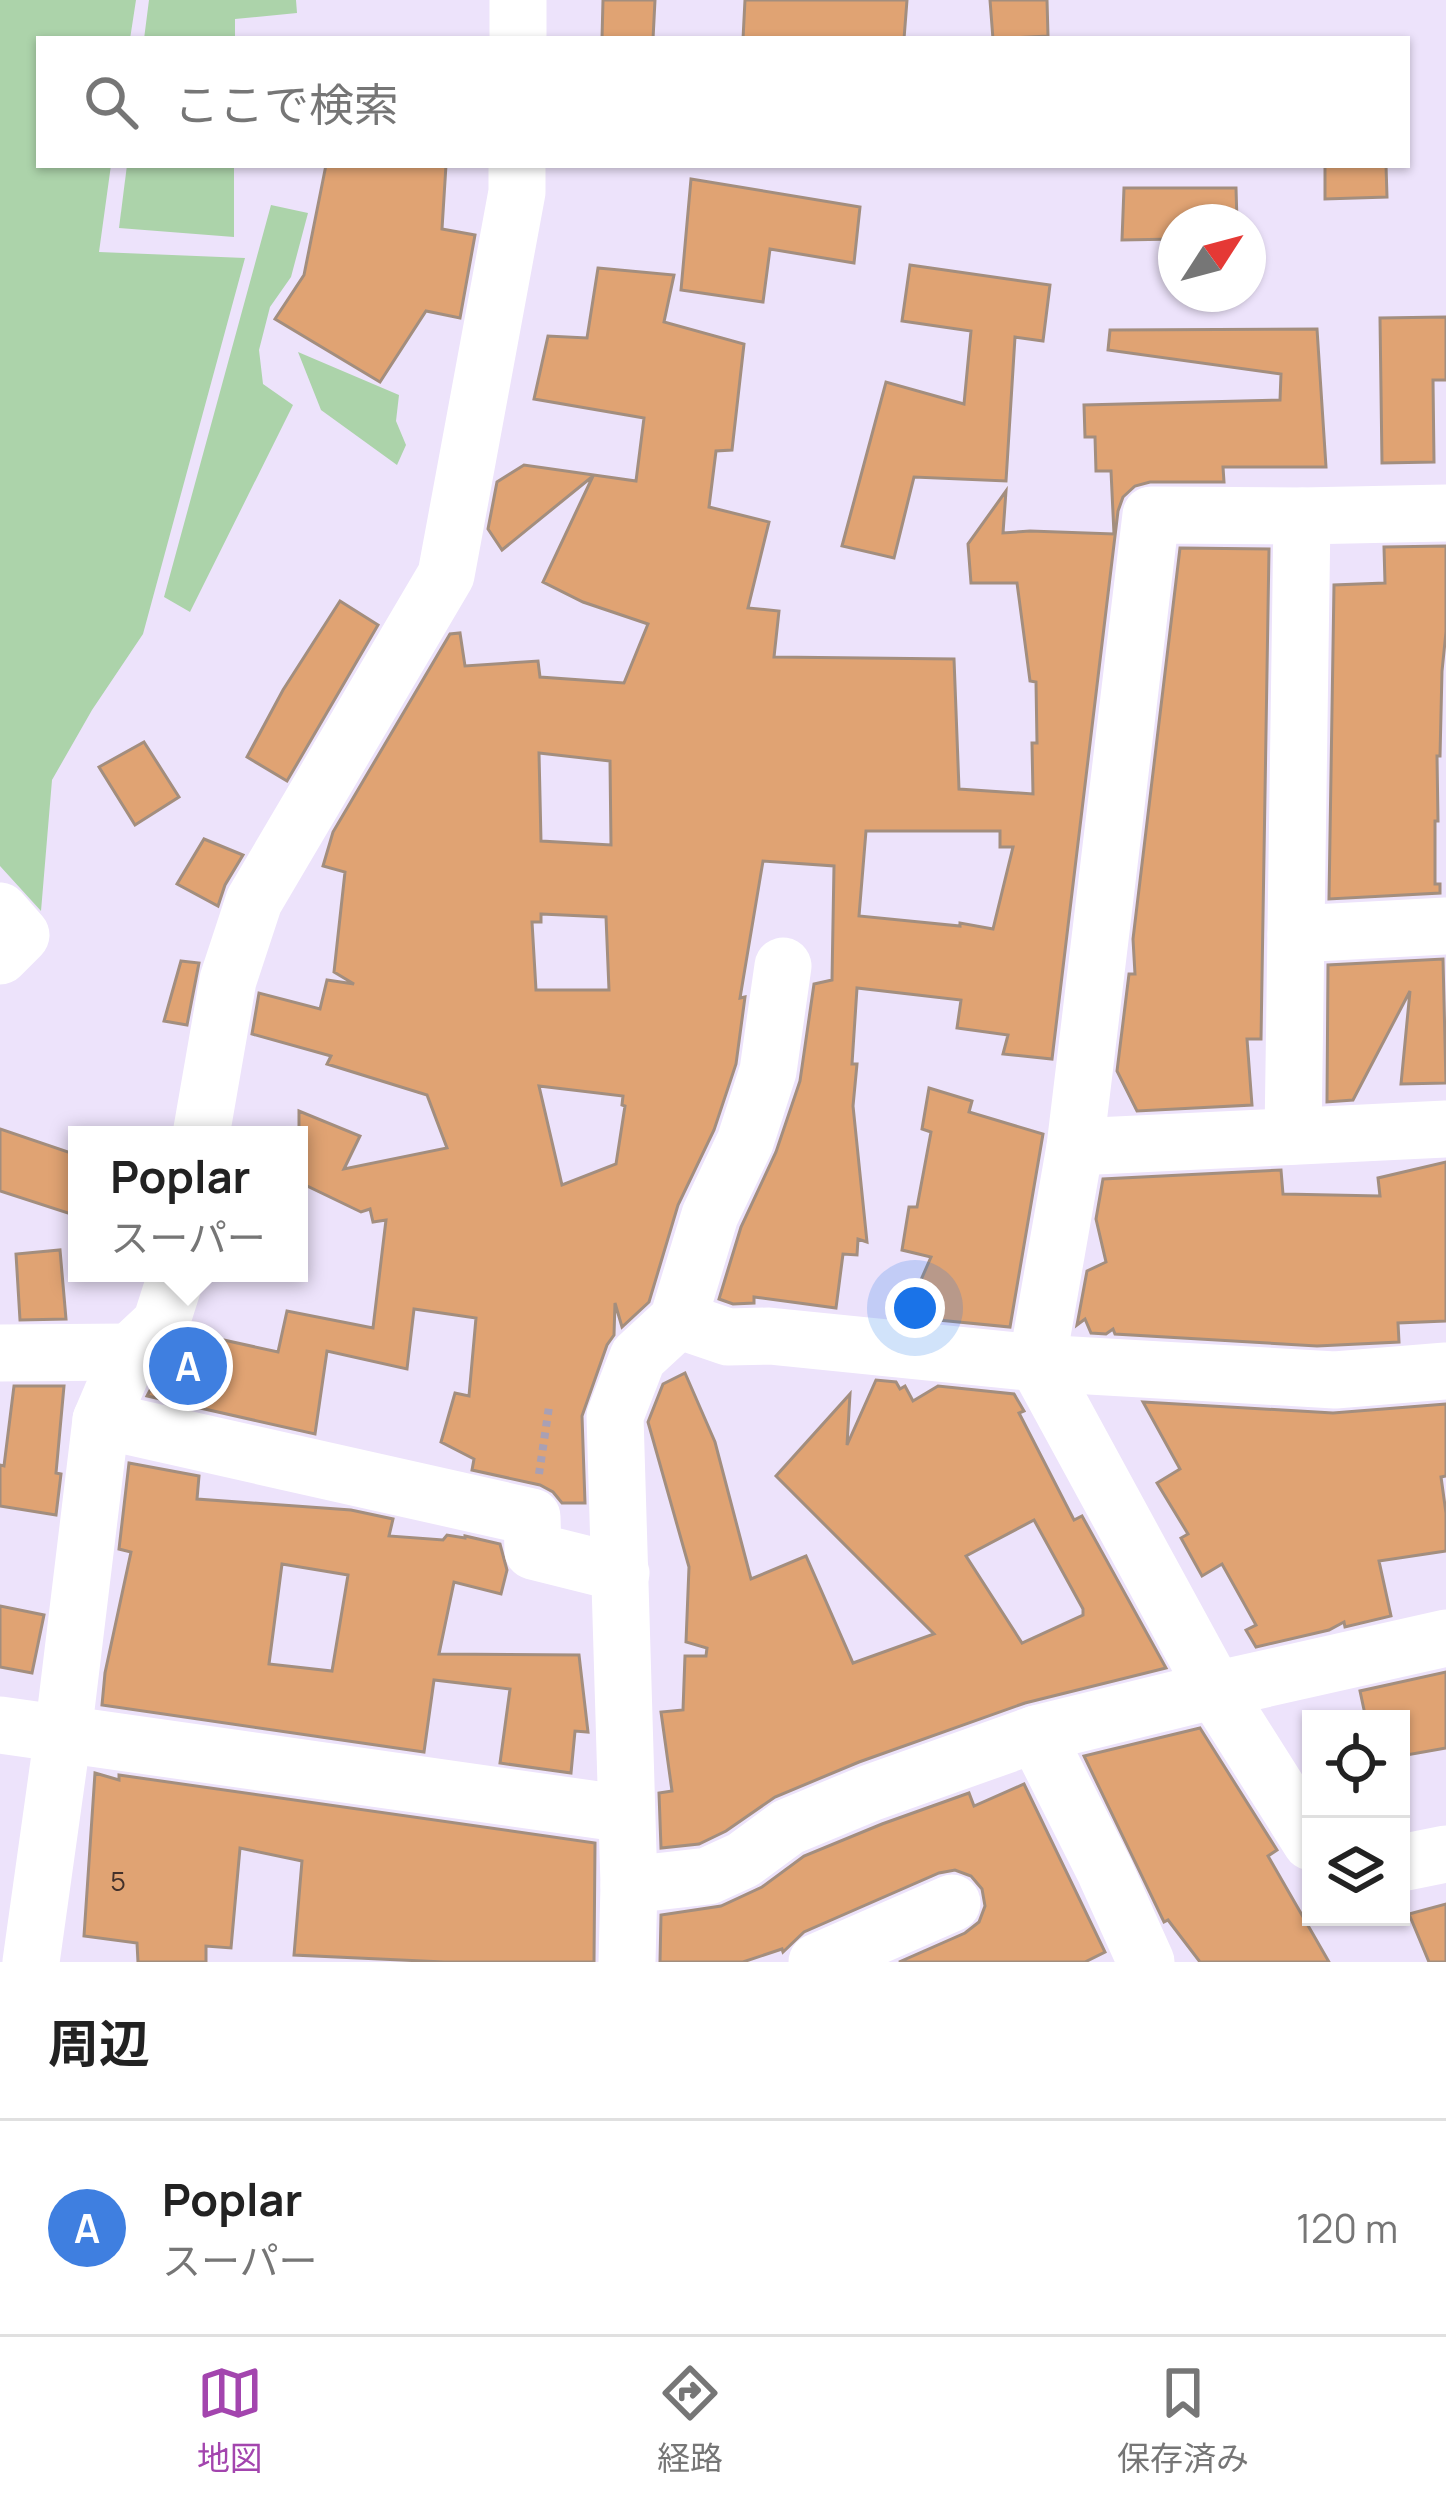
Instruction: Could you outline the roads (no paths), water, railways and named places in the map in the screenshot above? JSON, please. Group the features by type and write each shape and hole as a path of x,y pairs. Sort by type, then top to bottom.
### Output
{"street":[{"path":"518,0 518,36"},
{"path":"203,1126 228,980 254,901 446,574 517,193 517,168"},
{"path":"1302,1829 1215,1690 1036,1364 1075,1147 1150,515 1446,513"},
{"path":"1293,1136 1303,516"},
{"path":"0,911 21,935 0,956"},
{"path":"1296,934 1446,926"},
{"path":"627,1962 615,1416 638,1358 678,1320 710,1215 745,1142 768,1071 783,966"},
{"path":"1075,1147 1446,1129"},
{"path":"31,1962 101,1420 130,1352 160,1323 174,1282"},
{"path":"678,1320 728,1337 770,1336 1036,1364 1335,1379 1446,1371"},
{"path":"0,1353 130,1352"},
{"path":"101,1420 532,1516 533,1551 621,1573"},
{"path":"628,1886 708,1876 742,1860 788,1826 1036,1734 1446,1638"},
{"path":"0,1725 626,1814"},
{"path":"1036,1734 1146,1962"},
{"path":"1410,1861 1446,1854"},
{"path":"817,1962 952,1903"}],"place":[{"name":"Poplar","path":"188,1366"}]}
